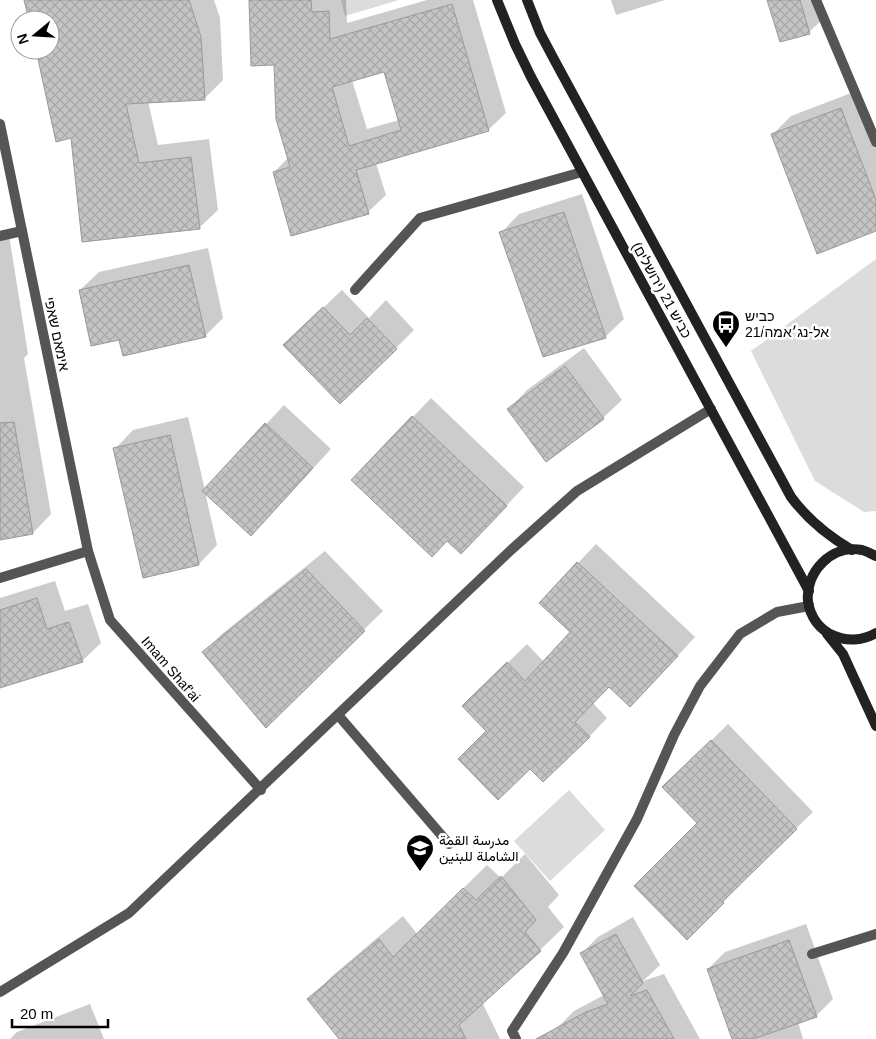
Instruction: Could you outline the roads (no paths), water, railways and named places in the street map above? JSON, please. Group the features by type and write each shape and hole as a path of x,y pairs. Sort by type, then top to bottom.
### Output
{"main road":[{"name":"כביש 21 (ירושלים)","path":"497,0 514,44 809,591"},
{"name":"כביש 21 (ירושלים)","path":"527,0 540,33 556,64 792,497 803,512 832,538 856,550 876,556"},
{"path":"856,550 843,550 829,556 822,562 811,578 808,600 813,616 843,654 876,726"},
{"path":"823,629 837,638 848,640 866,638 876,633"}],"street":[{"path":"816,0 876,142"},
{"name":"אימאם שאפי","path":"0,124 88,551"},
{"path":"355,290 420,218 582,172"},
{"path":"0,236 22,231"},
{"path":"0,992 129,914 512,550 577,491 711,409"},
{"path":"856,550 876,549"},
{"path":"0,578 88,551"},
{"name":"Imam Shaf'ai","path":"88,551 110,620 261,790"},
{"path":"516,1039 512,1031 563,953 637,819 674,735 700,686 740,634 777,612 810,606"},
{"path":"338,715 449,844"},
{"path":"812,954 876,934"}],"place":[{"name":"כביש 21/אל-נג׳אמה","path":"726,348"},
{"name":"مدرسة القمة الشاملة للبنين","path":"420,872"}]}
